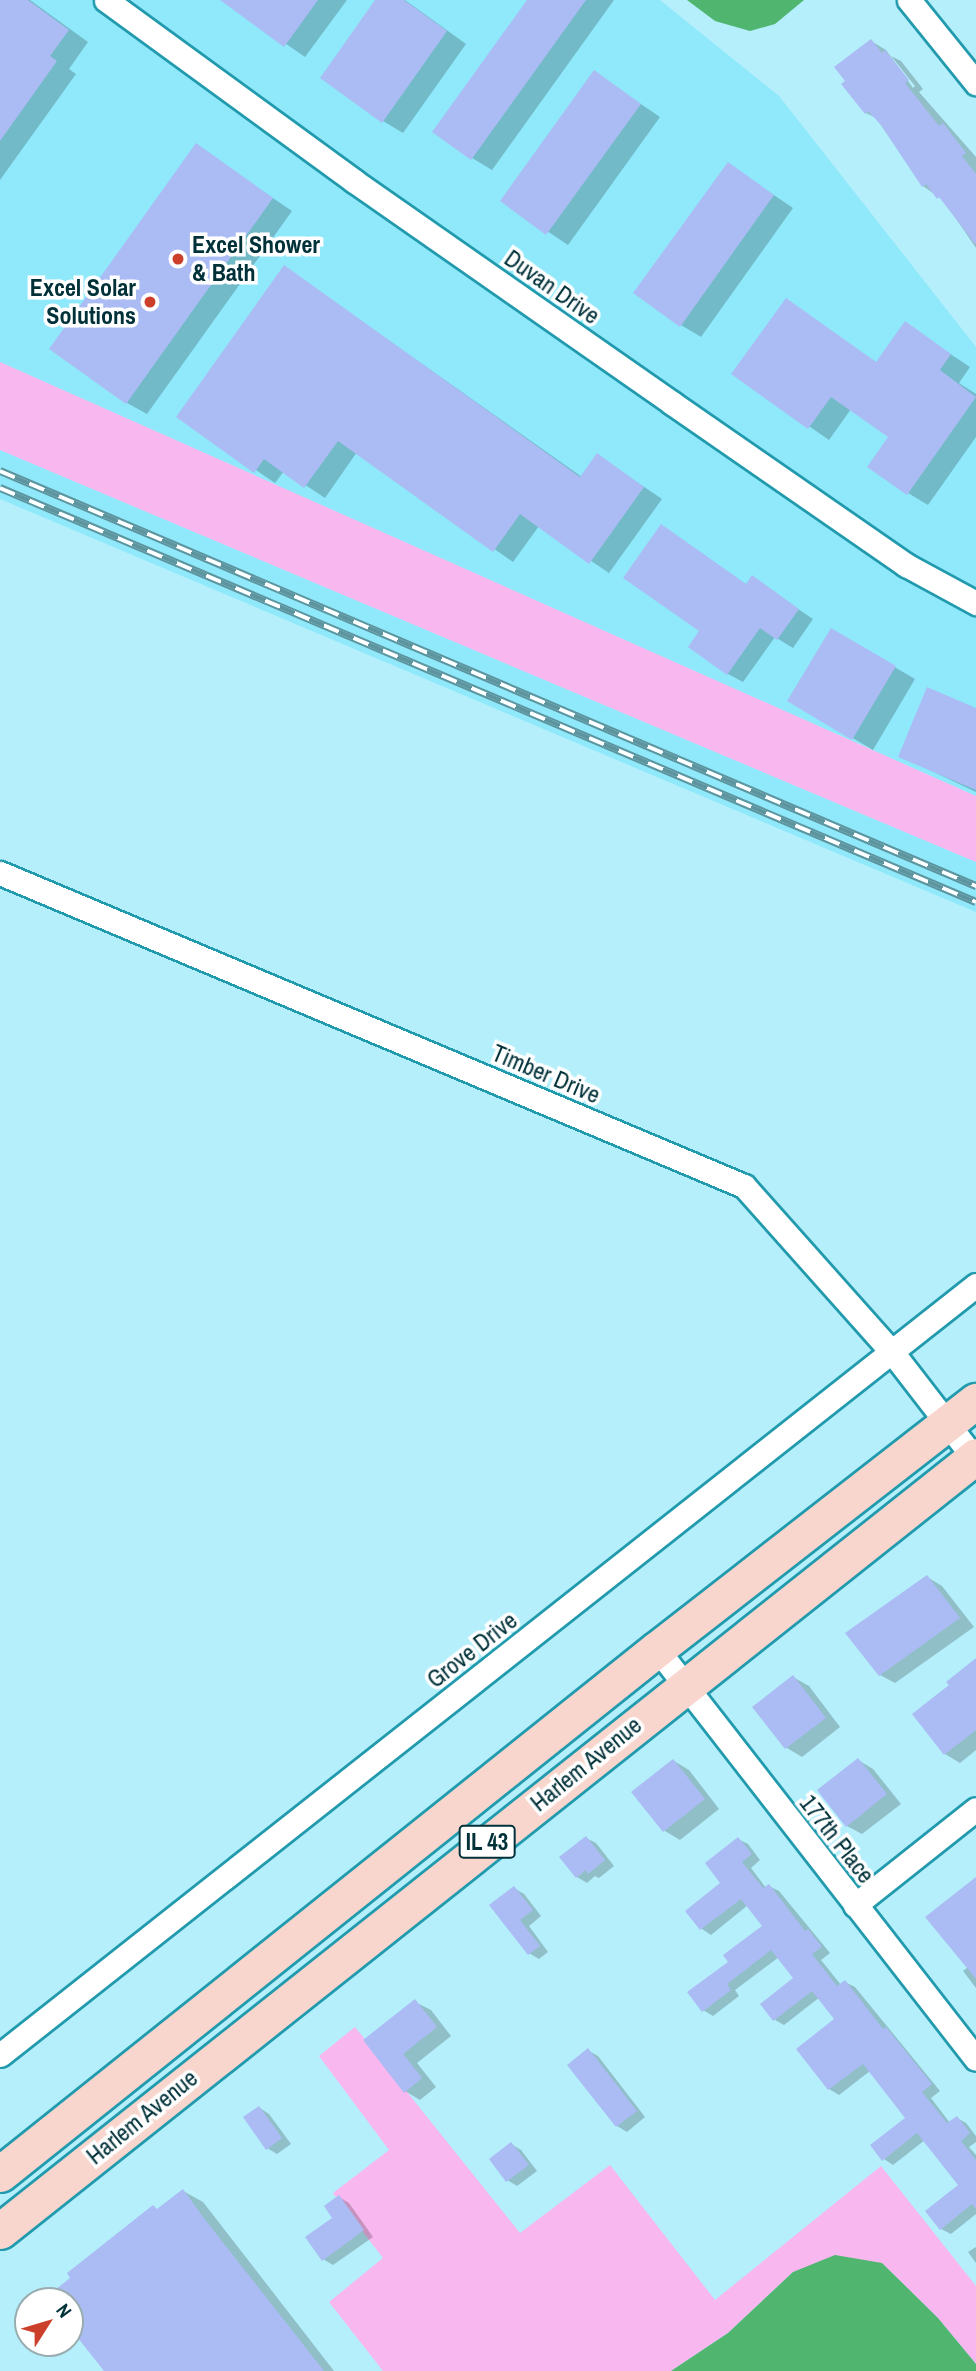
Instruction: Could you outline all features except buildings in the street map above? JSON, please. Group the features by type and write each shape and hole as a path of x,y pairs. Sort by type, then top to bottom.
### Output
{"main road":[{"name":"Harlem Avenue","path":"0,2174 657,1649 976,1401"},
{"name":"Harlem Avenue","path":"0,2231 684,1685 975,1457"},
{"path":"369,1878 398,1914"}],"street":[{"name":"Duvan Drive","path":"106,0 344,174 906,565 976,603"},
{"path":"909,0 976,83"},
{"name":"Timber Drive","path":"0,873 744,1186 892,1352 975,1457"},
{"name":"Grove Drive","path":"0,2055 976,1285"},
{"name":"177th Place","path":"657,1649 976,2059"},
{"path":"855,1905 976,1809"}],"shaded area":[{"path":"0,0 660,0 779,96 976,347 976,796 0,362"},
{"path":"687,0 804,0 775,24 750,31 715,21"},
{"path":"0,362 976,796 976,862 0,450"},
{"path":"0,450 976,862 976,912 0,499"},
{"path":"355,2027 520,2233 610,2165 715,2300 881,2166 976,2286 976,2364 938,2318 882,2263 793,2272 728,2333 671,2371 383,2371 329,2302 383,2258 333,2193 389,2150 319,2056"},
{"path":"835,2255 882,2263 938,2318 976,2364 976,2371 671,2371 728,2333 793,2272"}],"railway":[{"path":"0,471 976,886"},
{"path":"0,488 976,902"}],"place":[{"name":"Excel Shower & Bath","path":"178,259"},
{"name":"Excel Solar Solutions","path":"150,302"}]}
